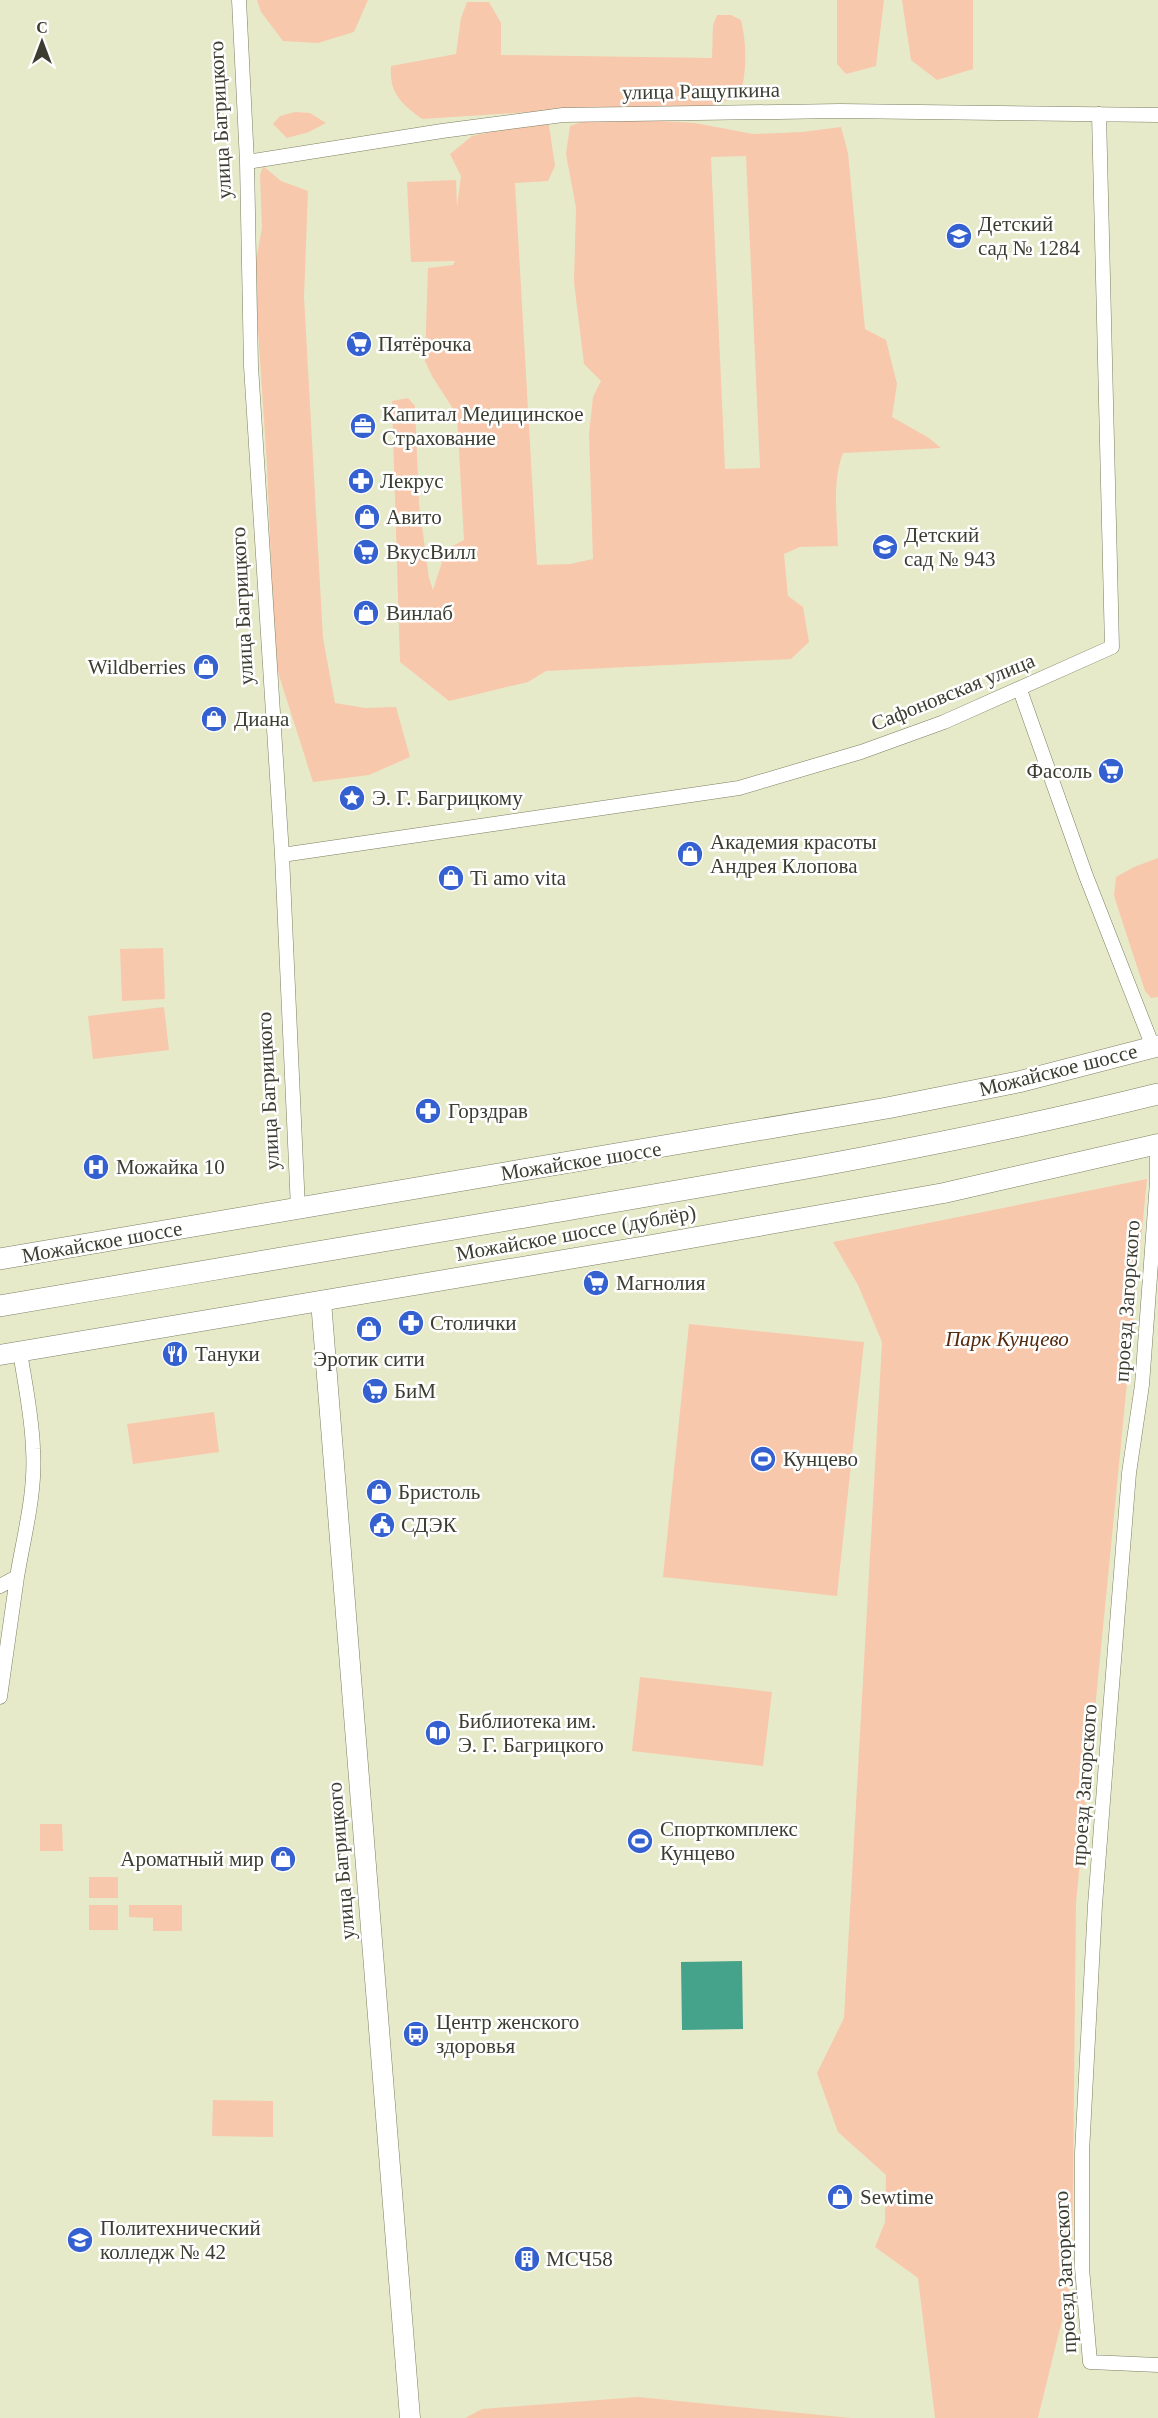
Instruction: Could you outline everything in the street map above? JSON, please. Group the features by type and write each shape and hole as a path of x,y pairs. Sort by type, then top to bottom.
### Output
{"main road":[{"name":"Можайское шоссе","path":"0,1259 887,1108 1018,1082 1156,1046"},
{"path":"0,1306 891,1154 1015,1128 1158,1094"},
{"name":"Можайское шоссе (дублёр)","path":"0,1355 646,1246 944,1193 1157,1144"},
{"name":"улица Багрицкого","path":"321,1300 410,2418"}],"street":[{"name":"улица Багрицкого","path":"238,0 248,162 251,366 282,855 298,1209"},
{"name":"улица Ращупкина","path":"248,162 563,114 751,111 1158,115"},
{"name":"Сафоновская улица","path":"282,855 739,788 849,755 944,722 1112,647 1099,114"},
{"path":"1020,690 1086,876 1156,1046"},
{"name":"проезд Загорского","path":"1157,1144 1158,1171 1142,1385 1129,1473 1097,1882 1082,2165 1082,2268 1090,2362 1158,2365"},
{"path":"0,1697 33,1474 33,1448 20,1352"},
{"path":"0,1586 17,1577"}],"green space":[{"path":"257,0 368,0 354,32 318,43 283,41 261,12"},
{"path":"837,0 884,0 876,66 846,74 837,64"},
{"path":"902,0 973,0 973,69 937,80 911,60"},
{"path":"467,2 489,2 501,23 501,55 712,58 713,25 717,15 731,15 741,20 744,39 745,68 740,96 710,106 562,110 422,119 402,103 394,91 391,66 456,54 461,18"},
{"path":"295,112 310,113 326,123 309,132 287,138 273,124 280,116"},
{"path":"595,117 695,123 753,134 802,132 841,127 848,153 865,329 886,340 897,384 892,417 929,438 941,448 843,453 836,487 838,546 800,547 784,554 788,596 803,607 809,642 791,659 546,671 528,682 449,701 400,662 392,401 408,398 415,406 419,504 429,578 433,590 442,555 445,555 447,549 464,540 457,415 425,361 428,268 453,265 455,261 411,262 407,182 456,180 457,207 461,176 450,154 472,136 529,124 549,125 555,166 548,181 515,183 537,565 570,564 593,559 589,434 593,397 601,381 584,364 574,282 576,208 566,154 570,126","holes":["746,156 760,468 725,469 711,157"]},
{"path":"263,166 281,181 308,191 304,297 323,638 335,703 365,708 396,707 410,757 369,775 313,782 275,663 267,464 254,271 262,228 260,175"},
{"path":"1158,858 1158,997 1151,998 1145,991 1114,896 1116,877"},
{"path":"163,948 165,999 122,1001 120,949"},
{"path":"164,1007 169,1050 93,1059 88,1016"},
{"name":"Парк Кунцево","path":"1147,1179 1076,1903 1072,2279 1038,2418 935,2418 918,2278 875,2247 885,2222 886,2175 838,2132 817,2073 844,2018 882,1342 858,1285 833,1242"},
{"name":"Кунцево","path":"689,1324 864,1342 837,1596 663,1577"},
{"path":"214,1412 219,1452 133,1464 127,1424"},
{"path":"640,1677 772,1692 763,1766 632,1751"},
{"path":"40,1824 62,1824 63,1851 40,1851"},
{"path":"89,1877 118,1877 118,1898 89,1898"},
{"path":"89,1905 118,1905 118,1930 89,1930"},
{"path":"129,1905 182,1905 182,1931 153,1931 153,1918 129,1917"},
{"path":"213,2100 273,2101 273,2137 212,2136"},
{"path":"638,2397 851,2418 465,2418 482,2409"}],"water":[{"path":"742,1961 743,2029 682,2030 681,1962"}],"place":[{"name":"Детский сад № 1284","path":"959,236"},
{"name":"Пятёрочка","path":"359,344"},
{"name":"Капитал Медицинское Страхование","path":"363,426"},
{"name":"Лекрус","path":"361,481"},
{"name":"Авито","path":"367,517"},
{"name":"Детский сад № 943","path":"885,547"},
{"name":"ВкусВилл","path":"366,552"},
{"name":"Винлаб","path":"366,613"},
{"name":"Wildberries","path":"206,667"},
{"name":"Диана","path":"214,719"},
{"name":"Фасоль","path":"1111,771"},
{"name":"Э. Г. Багрицкому","path":"352,798"},
{"name":"Академия красоты Андрея Клопова","path":"690,854"},
{"name":"Ti amo vita","path":"451,878"},
{"name":"Горздрав","path":"428,1111"},
{"name":"Можайка 10","path":"96,1167"},
{"name":"Магнолия","path":"596,1283"},
{"name":"Столички","path":"411,1323"},
{"name":"Эротик сити","path":"369,1329"},
{"name":"Тануки","path":"175,1354"},
{"name":"БиМ","path":"375,1391"},
{"name":"Кунцево","path":"763,1459"},
{"name":"Бристоль","path":"379,1492"},
{"name":"СДЭК","path":"382,1525"},
{"name":"Библиотека им. Э. Г. Багрицкого","path":"438,1733"},
{"name":"Спорткомплекс Кунцево","path":"640,1841"},
{"name":"Ароматный мир","path":"283,1859"},
{"name":"Центр женского здоровья","path":"416,2034"},
{"name":"Sewtime","path":"840,2197"},
{"name":"Политехнический колледж № 42","path":"80,2240"},
{"name":"МСЧ58","path":"527,2259"}]}
